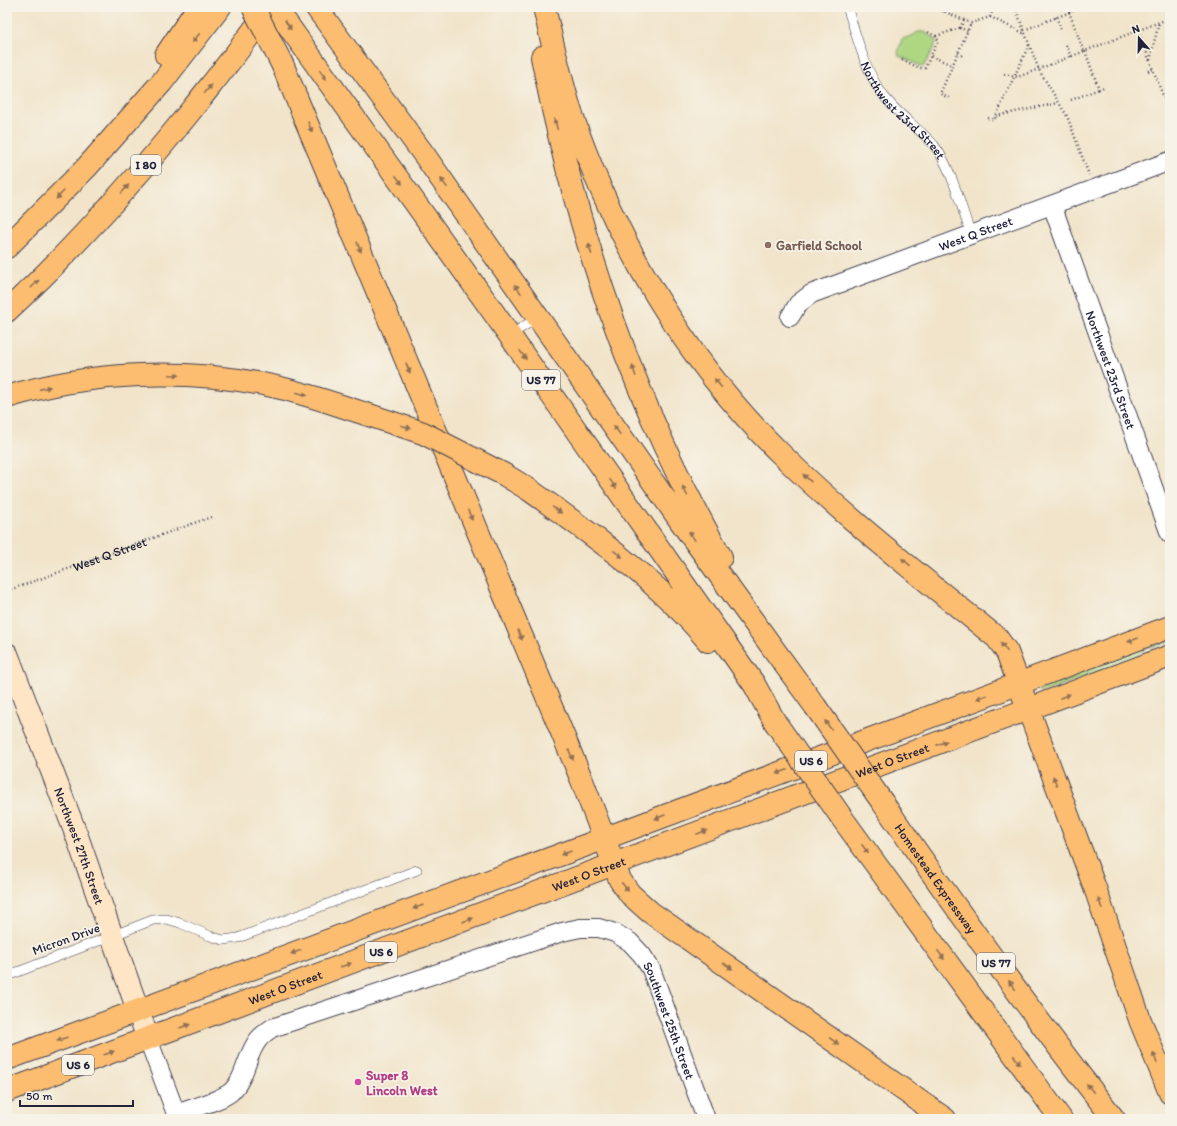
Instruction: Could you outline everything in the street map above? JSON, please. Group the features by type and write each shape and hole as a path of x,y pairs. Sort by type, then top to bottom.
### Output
{"main road":[{"path":"87,167 198,7"},
{"path":"7,247 87,167 162,82 220,7"},
{"path":"253,7 283,66 301,106 429,418 581,778 613,866 624,886 650,912 945,1119"},
{"name":"I 80","path":"7,310 96,222 155,154 216,78 270,7"},
{"name":"US 77","path":"275,7 754,684 775,722 842,818 1061,1119"},
{"name":"US 77","path":"534,7 553,112 572,189 595,266 648,413 706,531 810,700"},
{"path":"544,7 556,58 571,111 592,169 615,220 641,269 673,321 714,377 744,414 782,455 827,497 997,638 1008,652 1095,888 1140,1020 1170,1094"},
{"path":"319,10 425,156 686,528 810,700"},
{"path":"7,397 74,381 114,377 203,376 274,386 423,433 505,475 528,489 587,530 656,585 700,631 775,722"},
{"name":"US 6","path":"7,1059 603,839 1170,626"},
{"name":"West O Street","path":"7,1091 613,866 1170,656"},
{"name":"Homestead Expressway","path":"810,700 983,946 1060,1051 1114,1119"}],"street":[{"name":"West Q Street","path":"790,317 798,304 811,294 1170,161"},
{"name":"Northwest 23rd Street","path":"1052,205 1170,534"},
{"name":"Northwest 27th Street","path":"7,654 78,839 148,1039"},
{"name":"Southwest 25th Street","path":"177,1117 224,1097 231,1091 240,1080 255,1044 260,1036 272,1028 562,932 580,928 599,928 615,933 630,942 642,955 651,969 706,1119"},
{"path":"148,1039 177,1117"}],"lane":[{"name":"Northwest 23rd Street","path":"847,7 871,76 877,87 899,114 926,137 942,158 971,235"},
{"path":"509,336 538,317"},
{"name":"Micron Drive","path":"7,976 153,920 167,919 223,940 238,938 417,870"}],"path":[{"path":"934,7 971,24"},
{"path":"943,12 945,7"},
{"path":"990,17 994,7"},
{"path":"1015,7 1039,70 1067,116 1089,177"},
{"path":"1024,30 1082,7"},
{"path":"1068,12 1099,89"},
{"path":"949,98 940,94 971,24 990,17 1026,34"},
{"path":"1056,17 1060,29"},
{"path":"1004,74 1014,77 1039,70 1170,18"},
{"path":"960,28 964,20"},
{"path":"1150,60 1159,22"},
{"path":"935,36 960,28 968,31"},
{"path":"1138,30 1170,114"},
{"path":"902,60 923,69 927,66 938,41 935,36 926,31"},
{"path":"996,117 1029,44"},
{"path":"1066,45 1071,57"},
{"path":"958,53 963,56"},
{"path":"931,56 952,65"},
{"path":"1148,71 1153,69"},
{"path":"1071,100 1104,87"},
{"path":"988,118 994,120 996,117 1058,103"},
{"name":"West Q Street","path":"7,591 211,517"}],"green space":[{"path":"918,32 925,32 936,40 934,49 923,67 899,56 898,52 902,39 912,36"},
{"path":"1170,637 1170,642 1148,648 1134,658 1041,693 1038,687"}],"place":[{"name":"Garfield School","path":"768,245"},
{"name":"Super 8 Lincoln West","path":"358,1082"}]}
